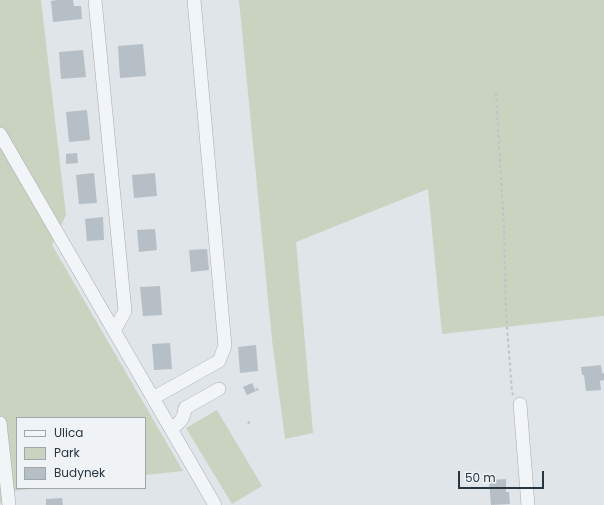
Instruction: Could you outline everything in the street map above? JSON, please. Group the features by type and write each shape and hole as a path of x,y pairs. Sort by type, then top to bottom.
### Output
{"street":[{"path":"95,0 125,311 114,331"},
{"path":"153,398 219,361 225,346 194,0"},
{"path":"0,134 215,505"},
{"path":"171,430 181,422 185,415 185,408 219,389"},
{"path":"520,404 528,505"},
{"path":"0,423 9,505"}],"path":[{"path":"496,93 504,228 506,313 512,392 515,400 520,404"},
{"path":"256,388 258,393"},
{"path":"248,424 251,419"}],"green space":[{"path":"0,0 41,0 66,215 52,245 183,471 146,475 146,417 16,417 16,489 30,489 4,492 0,505"},
{"path":"239,0 604,0 604,316 442,334 428,189 296,242 313,433 285,439 272,340"},
{"path":"217,410 262,486 232,504 186,428"}],"building":[{"path":"73,0 74,6 81,6 82,19 53,22 51,1"},
{"path":"143,44 146,76 120,78 118,46"},
{"path":"83,50 86,77 61,79 59,52"},
{"path":"87,110 90,140 69,142 66,112"},
{"path":"77,153 78,163 66,164 66,154"},
{"path":"94,173 97,203 79,204 76,175"},
{"path":"155,173 157,196 134,198 132,175"},
{"path":"103,217 104,240 87,241 85,219"},
{"path":"155,229 157,250 139,252 137,230"},
{"path":"207,249 209,270 191,272 189,250"},
{"path":"160,286 162,315 143,316 140,287"},
{"path":"170,343 172,369 154,370 152,344"},
{"path":"256,345 258,371 240,373 238,347"},
{"path":"601,365 602,373 604,373 604,380 600,381 601,390 586,391 584,375 582,375 581,367"},
{"path":"252,383 256,391 247,395 243,387"},
{"path":"506,479 506,492 509,492 510,504 491,505 489,480"},
{"path":"62,498 63,505 46,505 46,499"}]}
